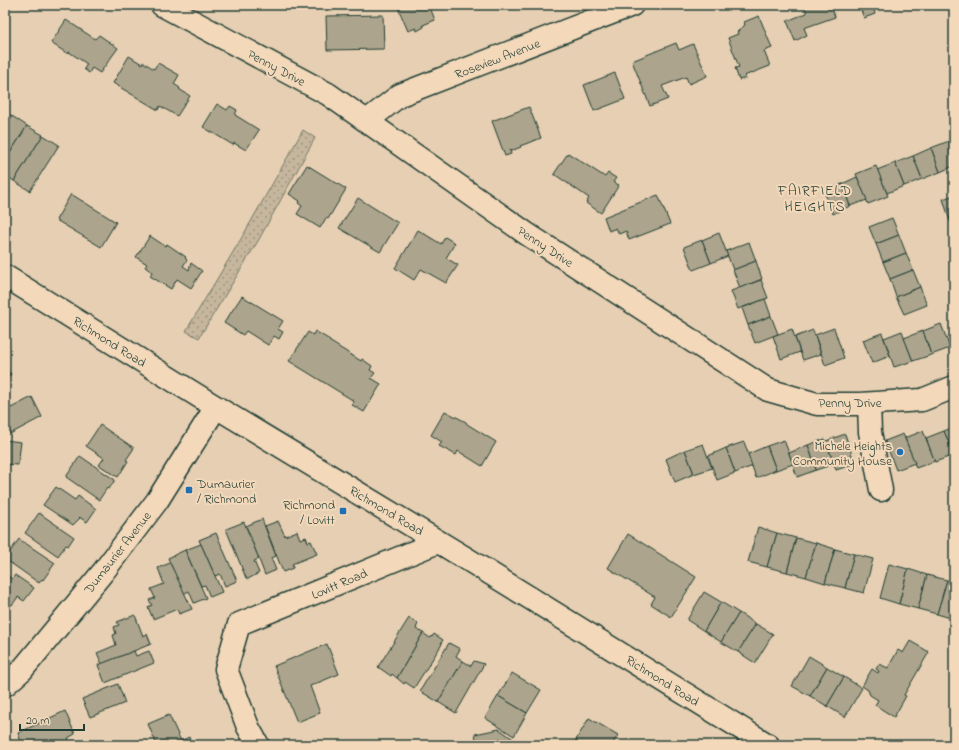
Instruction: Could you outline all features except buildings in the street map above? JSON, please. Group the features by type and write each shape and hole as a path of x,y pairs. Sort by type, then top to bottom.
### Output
{"street":[{"name":"Penny Drive","path":"162,5 328,94 527,234 768,390 817,404 869,404 922,400 954,387"},
{"name":"Roseview Avenue","path":"368,121 400,95 632,5"},
{"name":"Richmond Road","path":"5,276 768,745"},
{"path":"869,404 870,432 881,490"},
{"name":"Dumaurier Avenue","path":"5,685 22,670 103,572 157,501 216,407"},
{"name":"Lovitt Road","path":"258,745 248,727 226,669 239,624 438,542"}],"shaded area":[{"path":"303,130 315,138 258,241 199,338 186,331 245,232"}],"place":[{"name":"Michele Heights Community House","path":"900,452"},
{"name":"Dumaurier / Richmond","path":"189,490"},
{"name":"Richmond / Lovitt","path":"343,511"}],"district":[{"name":"FAIRFIELD HEIGHTS","path":"815,198"}]}
